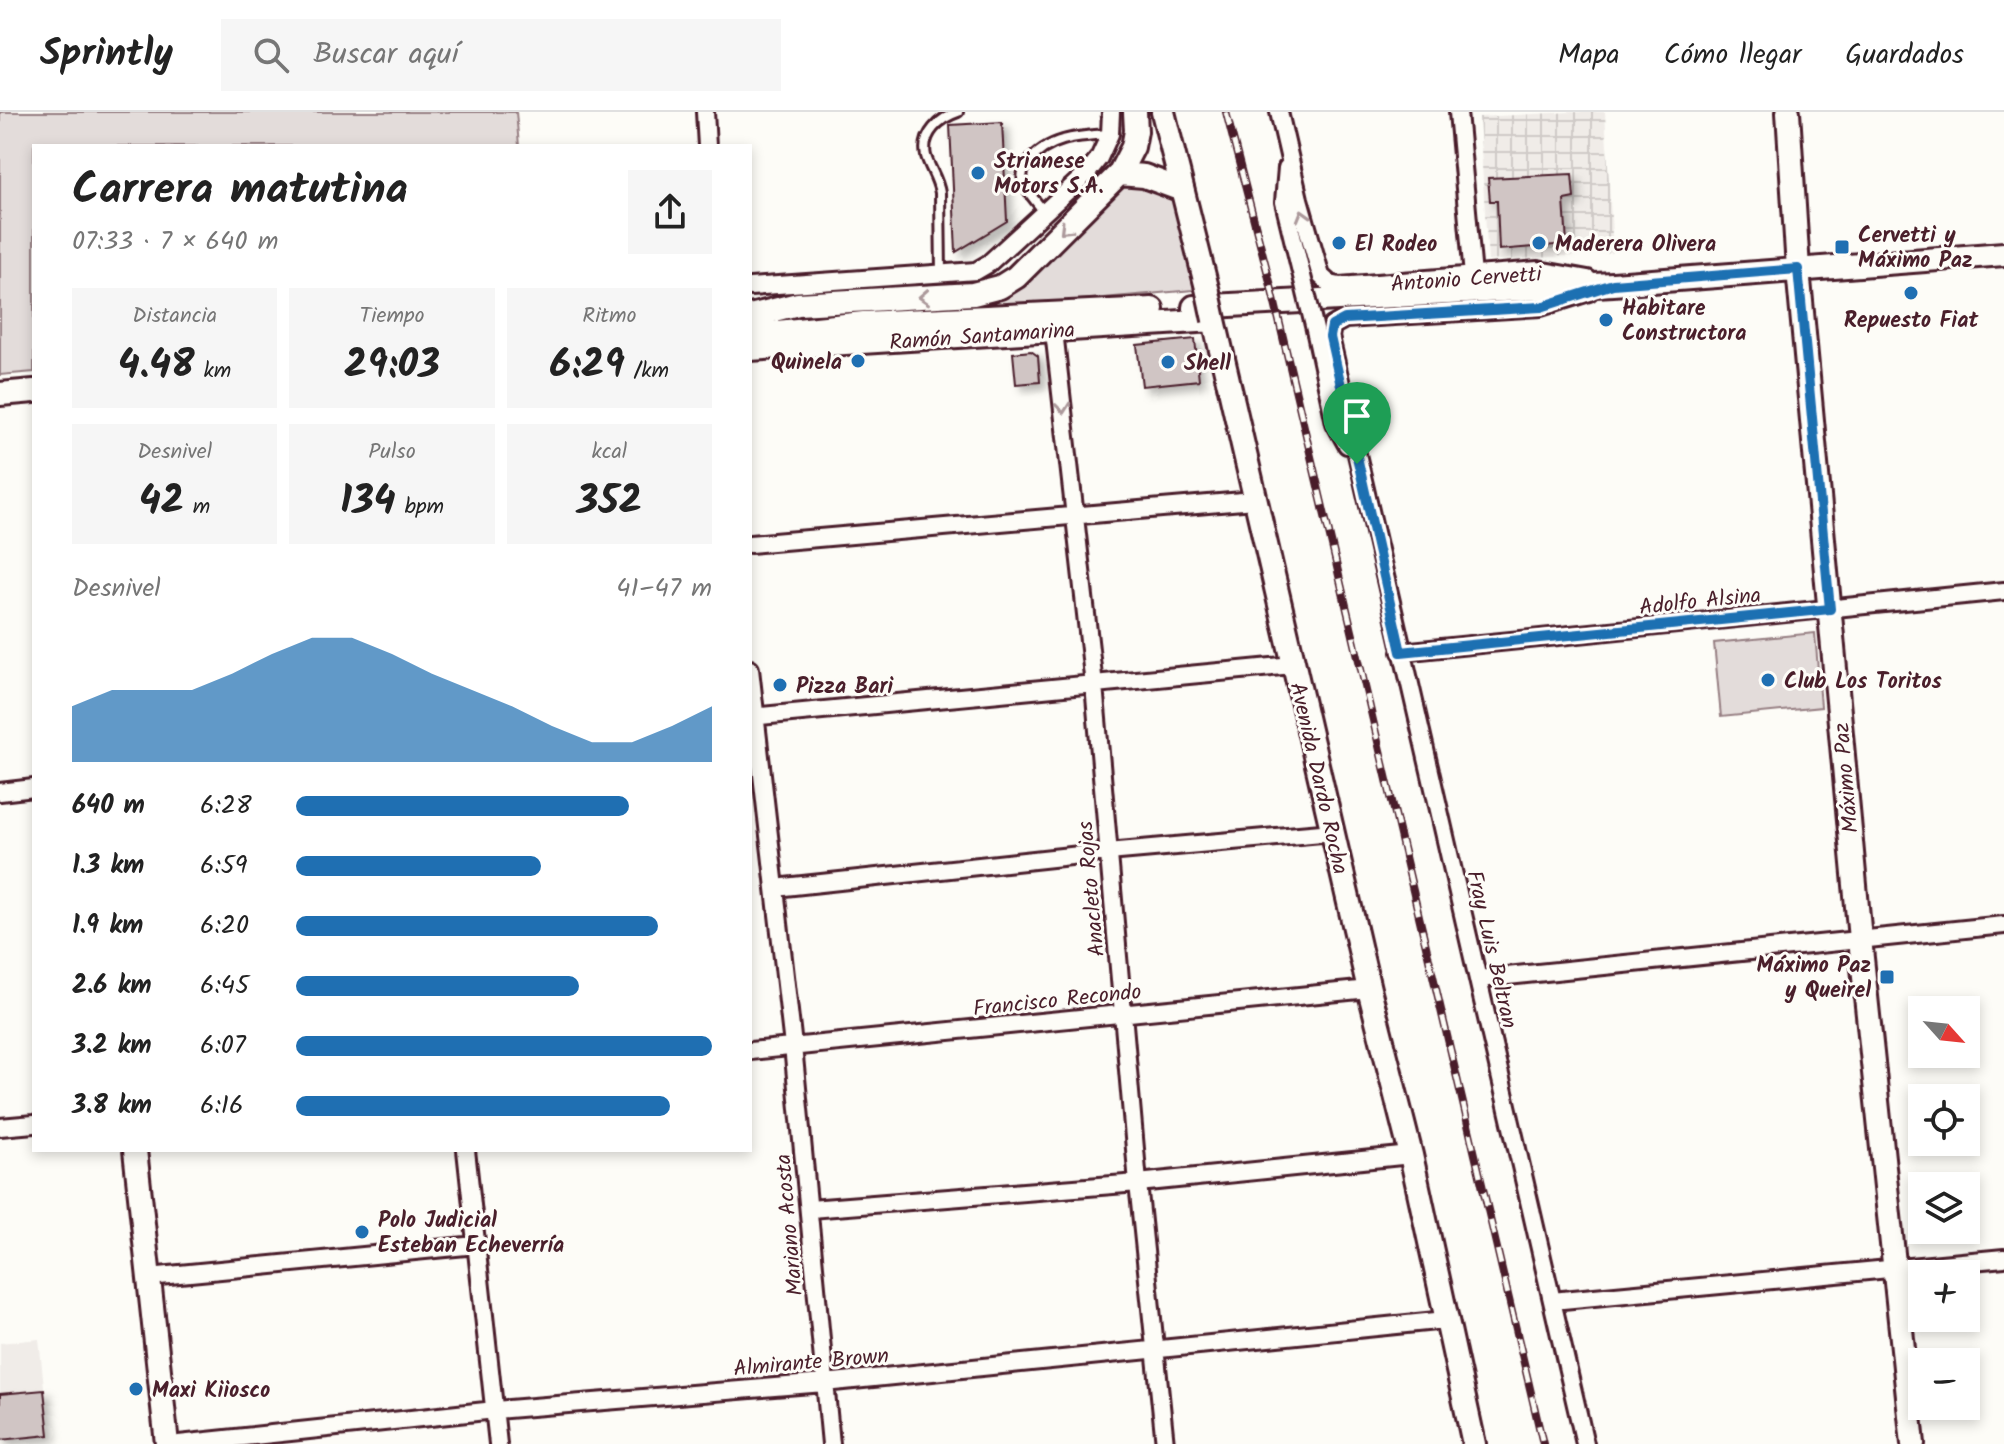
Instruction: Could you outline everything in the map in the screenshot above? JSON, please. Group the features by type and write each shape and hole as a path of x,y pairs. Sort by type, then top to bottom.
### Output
{"main road":[{"path":"1135,112 1133,147 1119,174 1144,176 1182,190"},
{"name":"Avenida Dardo Rocha","path":"1163,112 1208,292 1369,989 1411,1155 1474,1444"},
{"name":"Máximo Paz","path":"1788,112 1798,269 1860,939 1913,1444"},
{"name":"Ramón Santamarina","path":"752,316 798,304 973,294 1000,287 1028,266 1119,174"},
{"name":"Antonio Cervetti","path":"1269,304 1613,284 2004,254"},
{"name":"Ramón Santamarina","path":"752,335 864,323 1269,304"},
{"name":"Ramón Santamarina","path":"752,348 1214,320"},
{"name":"Ramón Santamarina","path":"752,348 864,323"},
{"path":"0,394 32,391"},
{"path":"135,1152 167,1444"}],"street":[{"path":"705,112 707,144"},
{"path":"752,287 976,271 988,264 1099,158 1110,134 1111,112"},
{"name":"Fray Luis Beltran","path":"1279,112 1321,276"},
{"path":"1458,112 1473,276"},
{"name":"Fray Luis Beltran","path":"1288,154 1284,202 1335,423 1357,464"},
{"name":"Antonio Cervetti","path":"1321,276 1330,284 1340,286 1538,270 1613,284"},
{"name":"Antonio Cervetti","path":"1332,326 1345,319 1541,307 1613,284"},
{"name":"Fray Luis Beltran","path":"1332,326 1330,337 1357,464 1585,1444"},
{"name":"Anacleto Rojas","path":"1054,331 1094,685 1138,1183 1165,1444"},
{"path":"752,544 1254,500"},
{"name":"Adolfo Alsina","path":"1401,652 2004,591"},
{"path":"752,716 1293,665"},
{"name":"Mariano Acosta","path":"752,716 758,805 775,888 793,1046 831,1444"},
{"path":"0,792 32,788"},
{"path":"775,888 1108,852 1333,832"},
{"path":"1478,979 2004,925"},
{"name":"Francisco Recondo","path":"752,1051 1369,989"},
{"path":"0,1127 32,1124"},
{"path":"466,1152 498,1444"},
{"path":"810,1209 1138,1183 1411,1155"},
{"path":"149,1277 476,1245"},
{"path":"1552,1301 2004,1258"},
{"name":"Almirante Brown","path":"179,1444 495,1410 824,1383 1446,1320"}],"lane":[{"path":"941,275 940,193 925,152 930,133 940,119 958,112"},
{"path":"1044,212 1023,183 1022,173 1029,161 1044,147 1058,141 1110,134"}],"shaded area":[{"path":"0,112 516,112 519,144 32,144 32,372 0,375"},
{"path":"1605,112 1613,253 1488,261 1479,117"},
{"path":"1129,184 1157,189 1174,200 1195,281 1193,290 968,310 970,305 988,300 1027,274 1117,188"},
{"name":"Club Los Toritos","path":"1815,633 1821,707 1721,717 1714,643"},
{"path":"39,1339 49,1435 0,1441 0,1343"}],"building":[{"name":"Strianese Motors S.A.","path":"1002,122 1007,221 956,252 950,125"},
{"path":"1572,174 1574,198 1564,200 1567,244 1499,250 1497,201 1490,201 1488,178"},
{"name":"Shell","path":"1195,339 1199,380 1142,386 1137,345"},
{"path":"1031,351 1038,356 1040,382 1016,384 1013,353"},
{"path":"44,1390 49,1435 0,1440 0,1394"}],"railway":[{"path":"1226,112 1270,282 1543,1444"}],"place":[{"name":"Strianese Motors S.A.","path":"978,173"},
{"name":"El Rodeo","path":"1339,243"},
{"name":"Maderera Olivera","path":"1539,243"},
{"name":"Cervetti y Máximo Paz","path":"1842,247"},
{"name":"Repuesto Fiat","path":"1911,293"},
{"name":"Habitare Constructora","path":"1606,320"},
{"name":"Quinela","path":"858,361"},
{"name":"Shell","path":"1168,362"},
{"name":"Club Los Toritos","path":"1768,680"},
{"name":"Pizza Bari","path":"780,685"},
{"name":"Máximo Paz y Queirel","path":"1887,977"},
{"name":"Polo Judicial Esteban Echeverría","path":"362,1232"},
{"name":"Maxi Kiiosco","path":"136,1389"}],"route":[{"path":"1798,269 1830,609 1401,652 1357,464 1330,337 1332,326 1338,321 1541,307 1613,284 1798,269"}]}
